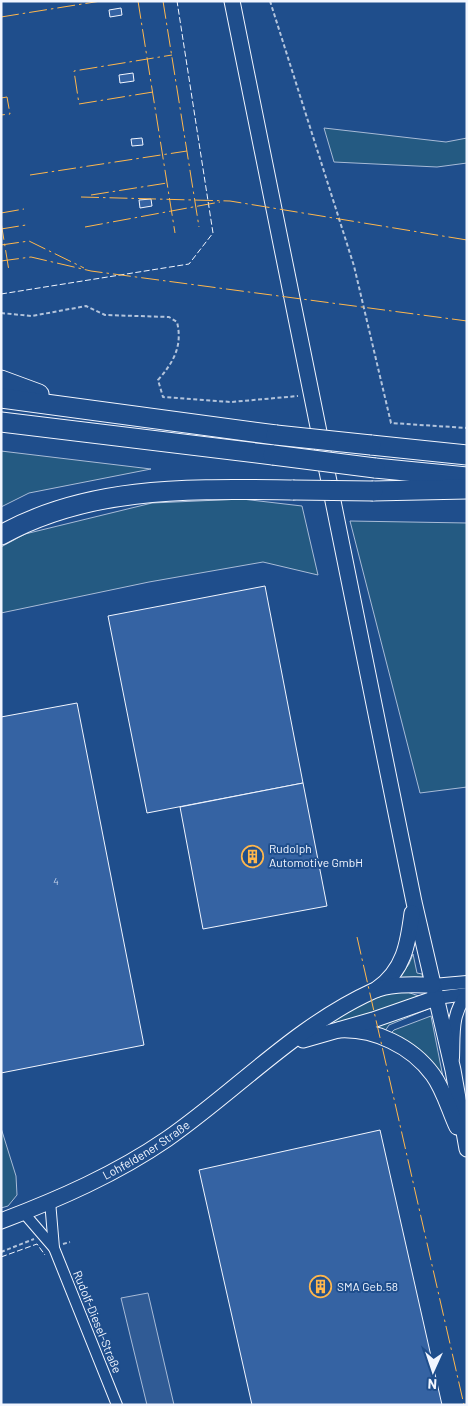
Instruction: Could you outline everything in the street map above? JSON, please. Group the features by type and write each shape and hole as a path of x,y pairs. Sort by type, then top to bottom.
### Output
{"highway":[{"path":"1,380 86,409"},
{"path":"1,398 276,435 467,455"},
{"path":"1,422 374,468 467,477"},
{"path":"1,535 42,517 80,504 120,495 160,490 373,491 467,489"}],"main road":[{"path":"232,1 313,394 414,902 453,1070 467,1149"},
{"path":"374,991 391,978 403,959 409,939 414,902"},
{"name":"Lohfeldener Straße","path":"1,1221 50,1202 99,1179 165,1140 216,1104 293,1040 374,991 390,987 434,991"},
{"name":"Lohfeldener Straße","path":"277,1053 312,1037 339,1030 434,991"},
{"path":"339,1030 354,1029 385,1038 406,1049 424,1064 442,1091 467,1153"}],"street":[{"path":"434,991 467,982"},
{"path":"434,991 467,994"},
{"path":"453,1070 455,1016 457,1007 467,994"},
{"name":"Rudolf-Diesel-Straße","path":"50,1202 54,1248 117,1405"},
{"name":"Rudolf-Diesel-Straße","path":"23,1212 54,1248"}],"path":[{"path":"270,1 354,266 391,423 467,428"},
{"path":"1,313 32,316 86,306 105,314 169,318 176,322 179,347 170,366 158,380 163,397 231,402 313,394"},
{"path":"1,1252 42,1234"}],"shaded area":[{"path":"324,128 446,142 467,138 467,163 437,167 334,162"},
{"path":"1,451 151,469 29,493 1,507"},
{"path":"242,499 302,506 318,575 263,562 149,582 1,613 1,547 25,534 152,503"},
{"path":"350,521 467,523 467,787 420,793"},
{"path":"413,954 417,973 422,974 423,979 399,978 409,964"},
{"path":"404,991 419,996 362,1017 332,1024 332,1021 377,996"},
{"path":"428,1009 389,1025 385,1031 374,1027"},
{"path":"431,1016 443,1077 390,1034 394,1030"},
{"path":"1,1128 16,1176 17,1195 8,1206 1,1208"},
{"path":"148,1293 174,1405 147,1405 121,1298"}],"building":[{"path":"121,8 122,15 110,17 109,10"},
{"path":"133,73 134,81 120,83 119,75"},
{"path":"142,138 143,145 132,146 131,139"},
{"path":"151,199 152,206 140,208 139,200"},
{"path":"265,586 303,783 147,813 108,616"},
{"path":"77,703 144,1045 1,1073 1,717"},
{"name":"Rudolph Automotive GmbH","path":"303,783 327,906 203,929 180,807"},
{"name":"SMA Geb.58","path":"380,1130 442,1405 252,1405 199,1170"}],"fence":[{"path":"1,294 189,264 213,233 177,1"},
{"path":"1,1257 37,1244 45,1255"}],"power":[{"path":"1,17 101,1"},
{"path":"138,1 175,233"},
{"path":"163,1 199,227"},
{"path":"153,92 79,104 74,71 172,55"},
{"path":"1,98 7,97 10,114 1,115"},
{"path":"30,175 187,151"},
{"path":"91,195 167,183"},
{"path":"81,197 230,201 467,240"},
{"path":"85,227 220,202"},
{"path":"1,213 24,209"},
{"path":"1,222 9,271"},
{"path":"1,229 26,225"},
{"path":"1,245 29,241 84,268"},
{"path":"1,261 31,257 91,271 467,321"},
{"path":"357,937 464,1405"}],"place":[{"name":"Rudolph Automotive GmbH","path":"253,856"},
{"name":"SMA Geb.58","path":"321,1287"}]}
